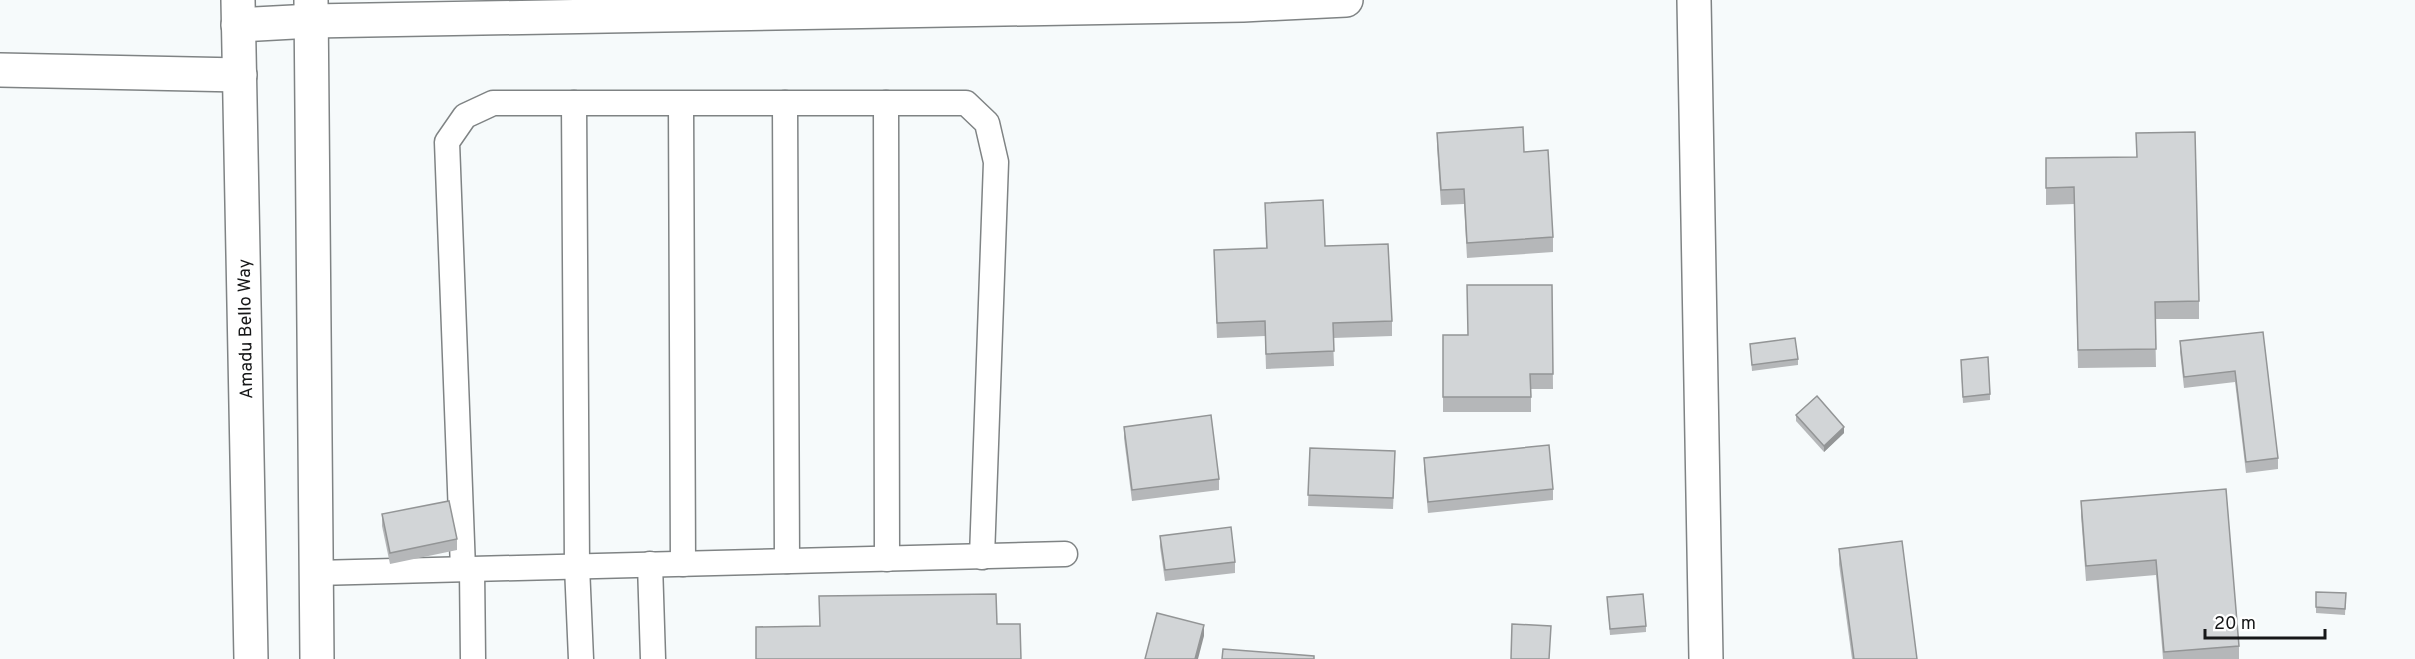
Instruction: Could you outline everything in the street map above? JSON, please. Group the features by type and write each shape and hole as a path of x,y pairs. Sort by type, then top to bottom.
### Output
{"street":[{"path":"238,12 1243,5 1346,0"},
{"path":"1694,0 1706,659"},
{"path":"311,11 317,659"},
{"name":"Amadu Bello Way","path":"238,12 251,659"},
{"path":"0,70 240,75"}],"lane":[{"path":"574,103 577,566 580,659"},
{"path":"785,103 787,561"},
{"path":"886,103 887,559"},
{"path":"474,659 467,569 447,142 465,116 493,104 966,103 987,123 996,162 982,557"},
{"path":"681,104 682,564"},
{"path":"316,573 1065,554"},
{"path":"650,564 653,659"}],"building":[{"path":"1523,127 1524,152 1548,150 1553,237 1467,243 1464,189 1441,190 1437,133"},
{"path":"2195,132 2199,301 2155,302 2156,349 2078,350 2074,187 2046,188 2046,158 2137,157 2136,133"},
{"path":"1323,200 1325,246 1388,244 1392,321 1333,323 1334,351 1266,354 1265,321 1217,323 1214,250 1267,248 1265,203"},
{"path":"1467,285 1552,285 1553,374 1530,374 1531,397 1443,397 1443,335 1468,335"},
{"path":"2263,332 2278,458 2246,462 2235,371 2184,377 2180,341"},
{"path":"1795,338 1798,359 1752,365 1750,344"},
{"path":"1988,357 1990,394 1963,397 1961,360"},
{"path":"1817,396 1844,427 1824,446 1796,415"},
{"path":"1211,415 1219,479 1132,490 1124,427"},
{"path":"1549,445 1553,489 1428,502 1424,458"},
{"path":"1310,448 1395,451 1393,498 1308,495"},
{"path":"2226,489 2239,646 2164,652 2156,560 2086,566 2081,501"},
{"path":"449,501 457,539 390,553 382,514"},
{"path":"1231,527 1235,562 1165,570 1160,536"},
{"path":"1902,541 1917,659 1854,659 1839,549"},
{"path":"2316,592 2346,593 2345,609 2316,607"},
{"path":"996,594 997,624 1020,624 1021,659 756,659 756,627 820,626 819,596"},
{"path":"1643,594 1646,626 1610,629 1607,597"},
{"path":"1157,613 1204,625 1195,659 1145,659"},
{"path":"1512,624 1551,626 1549,659 1511,659"},
{"path":"1223,649 1314,656 1314,659 1222,659"}]}
